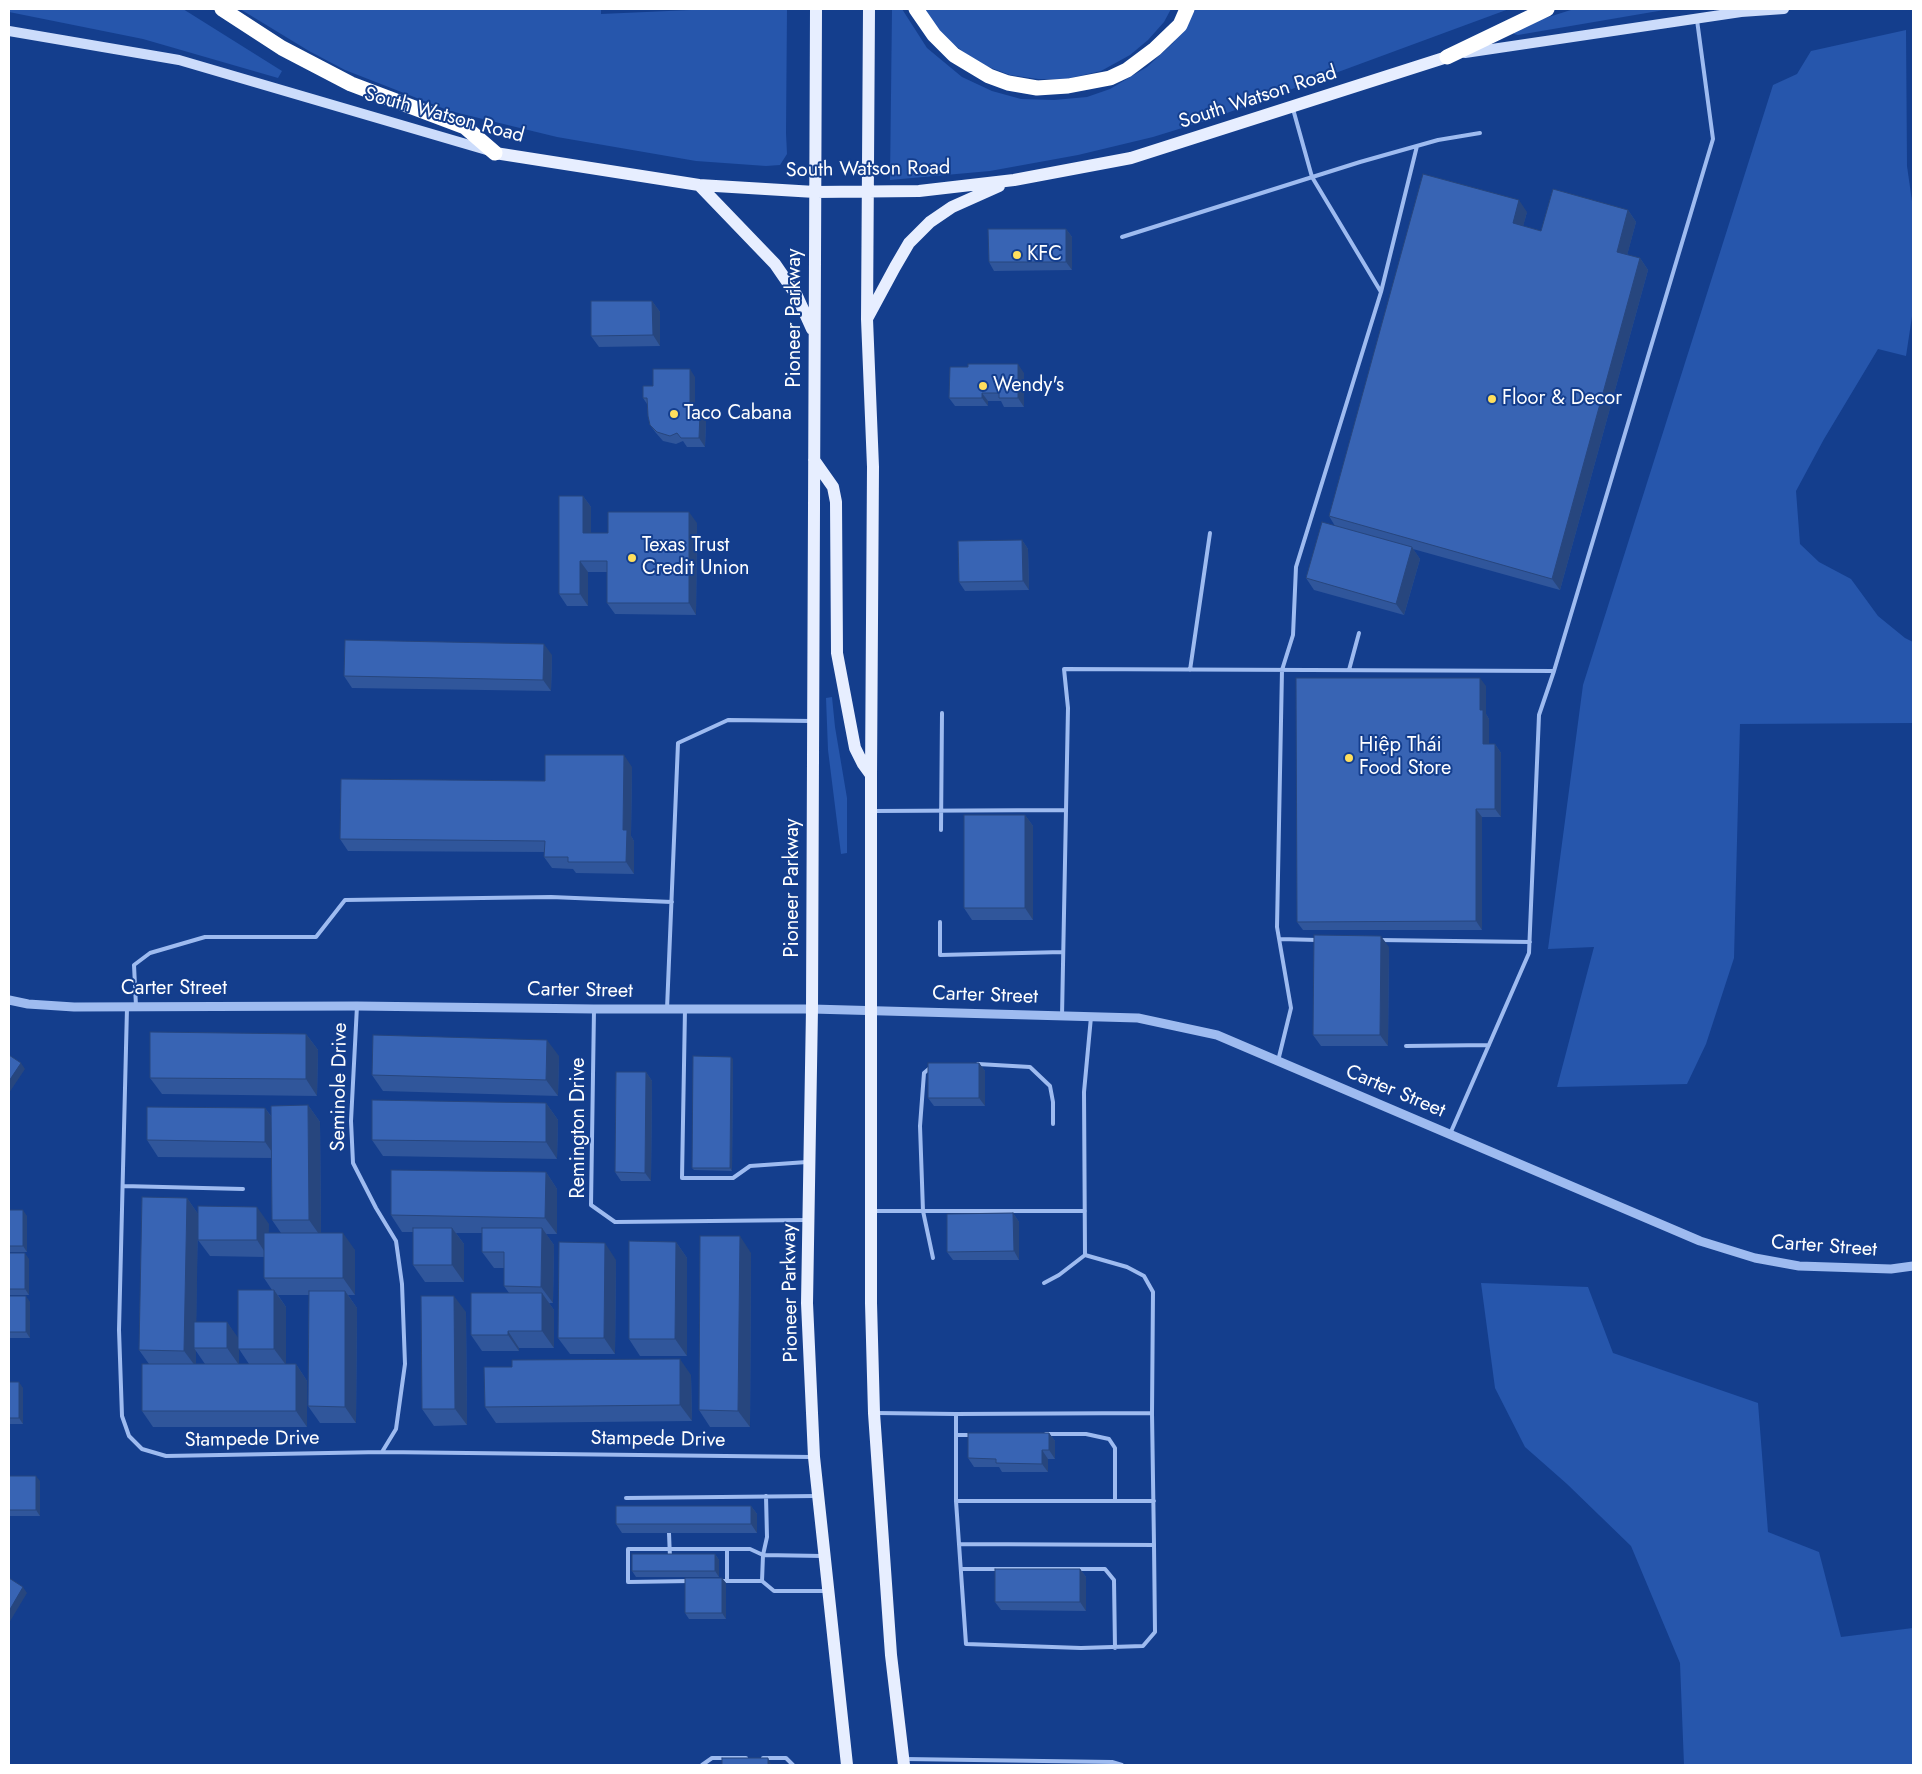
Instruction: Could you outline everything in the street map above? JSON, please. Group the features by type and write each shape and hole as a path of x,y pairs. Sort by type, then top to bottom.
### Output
{"highway":[{"path":"222,9 282,48 352,84 465,127 495,153"},
{"path":"916,9 934,35 954,55 989,76 1008,83 1037,88 1068,86 1110,78 1127,70 1155,49 1180,25 1187,9"},
{"path":"1447,57 1547,9"}],"main road":[{"name":"Pioneer Parkway","path":"816,9 812,1009 808,1303 814,1457 847,1765"},
{"path":"869,9 867,319 873,467 871,1303 874,1413 891,1655 903,1762"},
{"name":"South Watson Road","path":"9,30 179,60 495,153 699,185 815,192 868,192 919,191 1014,180 1130,158 1447,57 1468,52 1697,19 1784,9"},
{"path":"867,319 909,244 930,222 959,204 1014,180"},
{"path":"699,185 775,264 797,296 814,332"},
{"path":"814,460 833,487 836,502 838,653 855,748 871,775"}],"street":[{"name":"Carter Street","path":"9,1000 28,1004 74,1007 357,1006 812,1009 1138,1018 1218,1035 1700,1240 1755,1258 1799,1266 1891,1269 1913,1266"}],"lane":[{"path":"1450,1134 1529,953 1539,715 1554,671 1713,139 1697,19"},
{"path":"1292,106 1312,177 1381,292"},
{"path":"1122,237 1417,146 1480,133"},
{"path":"1278,1061 1291,1008 1277,928 1282,670 1294,635 1296,567 1381,292 1417,146"},
{"path":"1190,670 1210,533"},
{"path":"1348,670 1358,633"},
{"path":"1062,1016 1068,696 1064,669 1554,671"},
{"path":"941,830 942,713"},
{"path":"667,1009 678,743 728,720 812,721"},
{"path":"871,811 1066,810"},
{"name":"Stampede Drive","path":"672,902 551,897 345,900 316,937 205,937 150,953 134,965 122,1186 119,1340 122,1416 129,1436 142,1449 166,1456 382,1452 814,1457"},
{"path":"940,922 940,955 1063,952"},
{"path":"1280,939 1320,940"},
{"path":"1370,940 1530,942"},
{"name":"Seminole Drive","path":"357,1006 352,1121 353,1163 376,1208 396,1241 402,1284 405,1364 396,1429 382,1452"},
{"name":"Remington Drive","path":"594,1009 591,1205 615,1222 808,1220"},
{"path":"685,1009 682,1178 733,1178 750,1166 809,1162"},
{"path":"1085,1255 1084,1092 1091,1017"},
{"path":"1406,1046 1489,1045"},
{"path":"969,1064 1030,1066 1050,1086 1053,1102 1053,1124"},
{"path":"933,1258 924,1211 920,1126 924,1073 930,1067 938,1066"},
{"path":"122,1186 243,1189"},
{"path":"871,1211 1085,1211"},
{"path":"1044,1283 1059,1275 1085,1255"},
{"path":"956,1414 956,1501 966,1644 1115,1648 1143,1646 1155,1632 1152,1413 1153,1292 1144,1276 1127,1268 1085,1255"},
{"path":"874,1413 1152,1413"},
{"path":"1037,1434 1086,1434 1109,1439 1115,1448 1115,1502"},
{"path":"956,1435 973,1435"},
{"path":"762,1581 763,1555 767,1538 766,1496"},
{"path":"626,1498 818,1496"},
{"path":"669,1498 669,1506"},
{"path":"956,1501 1154,1502"},
{"path":"669,1533 670,1560"},
{"path":"960,1544 1154,1545"},
{"path":"698,1581 670,1579 628,1582 628,1548 750,1549 763,1555 824,1556"},
{"path":"727,1549 727,1581"},
{"path":"962,1569 1105,1569 1114,1580 1115,1648"},
{"path":"717,1581 762,1581 774,1591 828,1591"},
{"path":"702,1765 712,1758 749,1758"},
{"path":"758,1758 786,1758 793,1765"},
{"path":"903,1762 1112,1762 1122,1765"}],"shaded area":[{"path":"9,9 183,9 282,71 278,78 143,39 9,12"},
{"path":"240,9 601,9 601,14 713,9 787,9 787,154 780,165 766,166 696,161 557,137 450,111 345,70 309,51"},
{"path":"892,9 902,9 927,48 962,77 992,91 1021,99 1054,100 1087,97 1110,89 1147,67 1173,43 1195,9 1509,9 1208,120 1153,137 1078,155 990,171 890,180"},
{"path":"924,9 1171,9 1164,22 1148,40 1130,55 1101,71 1066,79 1038,79 1010,75 978,63 944,37"},
{"path":"1574,9 1670,9 1518,35 1514,34 1514,29 1520,26"},
{"path":"1906,30 1907,166 1913,208 1913,310 1906,356 1878,349 1824,439 1796,491 1800,544 1819,562 1851,579 1878,616 1905,638 1913,642 1913,723 1740,724 1734,958 1706,1044 1687,1084 1557,1087 1594,947 1548,949 1583,685 1773,85 1797,74 1811,51"},
{"path":"832,697 847,798 847,853 841,854 828,750 826,698"},
{"path":"1481,1283 1588,1287 1613,1353 1758,1403 1768,1532 1819,1552 1841,1637 1913,1628 1913,1765 1684,1765 1680,1663 1631,1546 1567,1484 1525,1447 1495,1388"}],"building":[{"name":"Floor & Decor","path":"1423,174 1519,200 1513,223 1541,231 1553,189 1628,210 1617,252 1640,258 1552,579 1329,516"},
{"path":"988,229 1066,229 1066,262 989,262"},
{"path":"591,301 652,301 653,335 591,336"},
{"path":"968,364 1018,364 1018,398 999,398 999,393 982,393 982,398 949,398 950,367 968,367"},
{"name":"Taco Cabana","path":"653,369 690,369 690,413 700,413 699,438 681,438 677,433 670,436 657,432 650,425 647,398 643,398 643,386 653,386"},
{"name":"Texas Trust Credit Union","path":"559,496 583,496 583,533 608,533 608,512 689,512 689,603 607,603 607,561 580,561 580,594 559,594"},
{"path":"1322,522 1412,547 1396,604 1306,578"},
{"path":"1022,540 1023,581 959,582 958,541"},
{"path":"345,640 544,644 543,680 344,676"},
{"path":"1296,678 1480,678 1480,710 1483,710 1483,744 1495,744 1495,809 1476,809 1476,921 1297,922"},
{"path":"545,755 624,755 623,830 627,830 626,862 568,862 568,857 544,857 545,841 340,839 341,779 545,781"},
{"path":"964,815 1025,815 1025,908 964,908"},
{"path":"1314,935 1381,936 1380,1035 1313,1035"},
{"path":"150,1032 306,1034 306,1079 150,1078"},
{"path":"373,1035 547,1040 546,1080 372,1075"},
{"path":"9,1055 21,1063 9,1081"},
{"path":"693,1056 731,1057 730,1168 692,1168"},
{"path":"928,1063 979,1063 979,1098 928,1098"},
{"path":"616,1072 646,1072 645,1173 615,1172"},
{"path":"372,1100 546,1103 546,1142 372,1140"},
{"path":"308,1105 309,1220 272,1220 271,1106"},
{"path":"147,1107 265,1108 265,1142 147,1140"},
{"path":"391,1170 546,1172 545,1218 391,1215"},
{"path":"142,1197 187,1198 184,1351 139,1350"},
{"path":"198,1206 257,1207 257,1240 198,1240"},
{"path":"9,1210 23,1210 23,1246 9,1246"},
{"path":"1013,1213 1014,1251 947,1252 947,1214"},
{"path":"413,1228 452,1228 452,1265 413,1265"},
{"path":"482,1228 542,1228 541,1287 504,1286 504,1252 482,1252"},
{"path":"264,1233 343,1233 343,1278 264,1278"},
{"path":"700,1236 740,1236 738,1411 699,1410"},
{"path":"629,1241 676,1242 675,1339 629,1339"},
{"path":"559,1242 605,1243 604,1338 558,1338"},
{"path":"9,1253 25,1253 25,1289 9,1289"},
{"path":"238,1290 274,1290 274,1349 238,1349"},
{"path":"309,1291 345,1291 345,1407 308,1406"},
{"path":"471,1293 542,1293 542,1331 508,1331 508,1335 471,1335"},
{"path":"9,1296 26,1296 26,1332 9,1332"},
{"path":"421,1296 454,1296 455,1409 422,1409"},
{"path":"194,1322 227,1322 227,1348 194,1348"},
{"path":"680,1359 680,1405 485,1407 484,1367 512,1367 512,1360"},
{"path":"142,1364 296,1364 296,1411 142,1411"},
{"path":"9,1382 19,1382 19,1418 9,1418"},
{"path":"968,1433 1049,1433 1049,1450 1042,1450 1042,1464 996,1463 996,1459 968,1458"},
{"path":"9,1476 36,1476 36,1510 9,1510"},
{"path":"616,1506 751,1506 751,1524 616,1524"},
{"path":"632,1554 715,1554 715,1571 632,1571"},
{"path":"995,1569 1080,1569 1080,1602 995,1602"},
{"path":"9,1578 23,1587 9,1611"},
{"path":"685,1578 722,1578 722,1613 685,1613"},
{"path":"722,1758 768,1758 768,1765 722,1765"}],"place":[{"name":"KFC","path":"1017,255"},
{"name":"Wendy's","path":"983,386"},
{"name":"Floor & Decor","path":"1492,399"},
{"name":"Taco Cabana","path":"674,414"},
{"name":"Texas Trust Credit Union","path":"632,558"},
{"name":"Hiệp Thái Food Store","path":"1349,758"}]}
